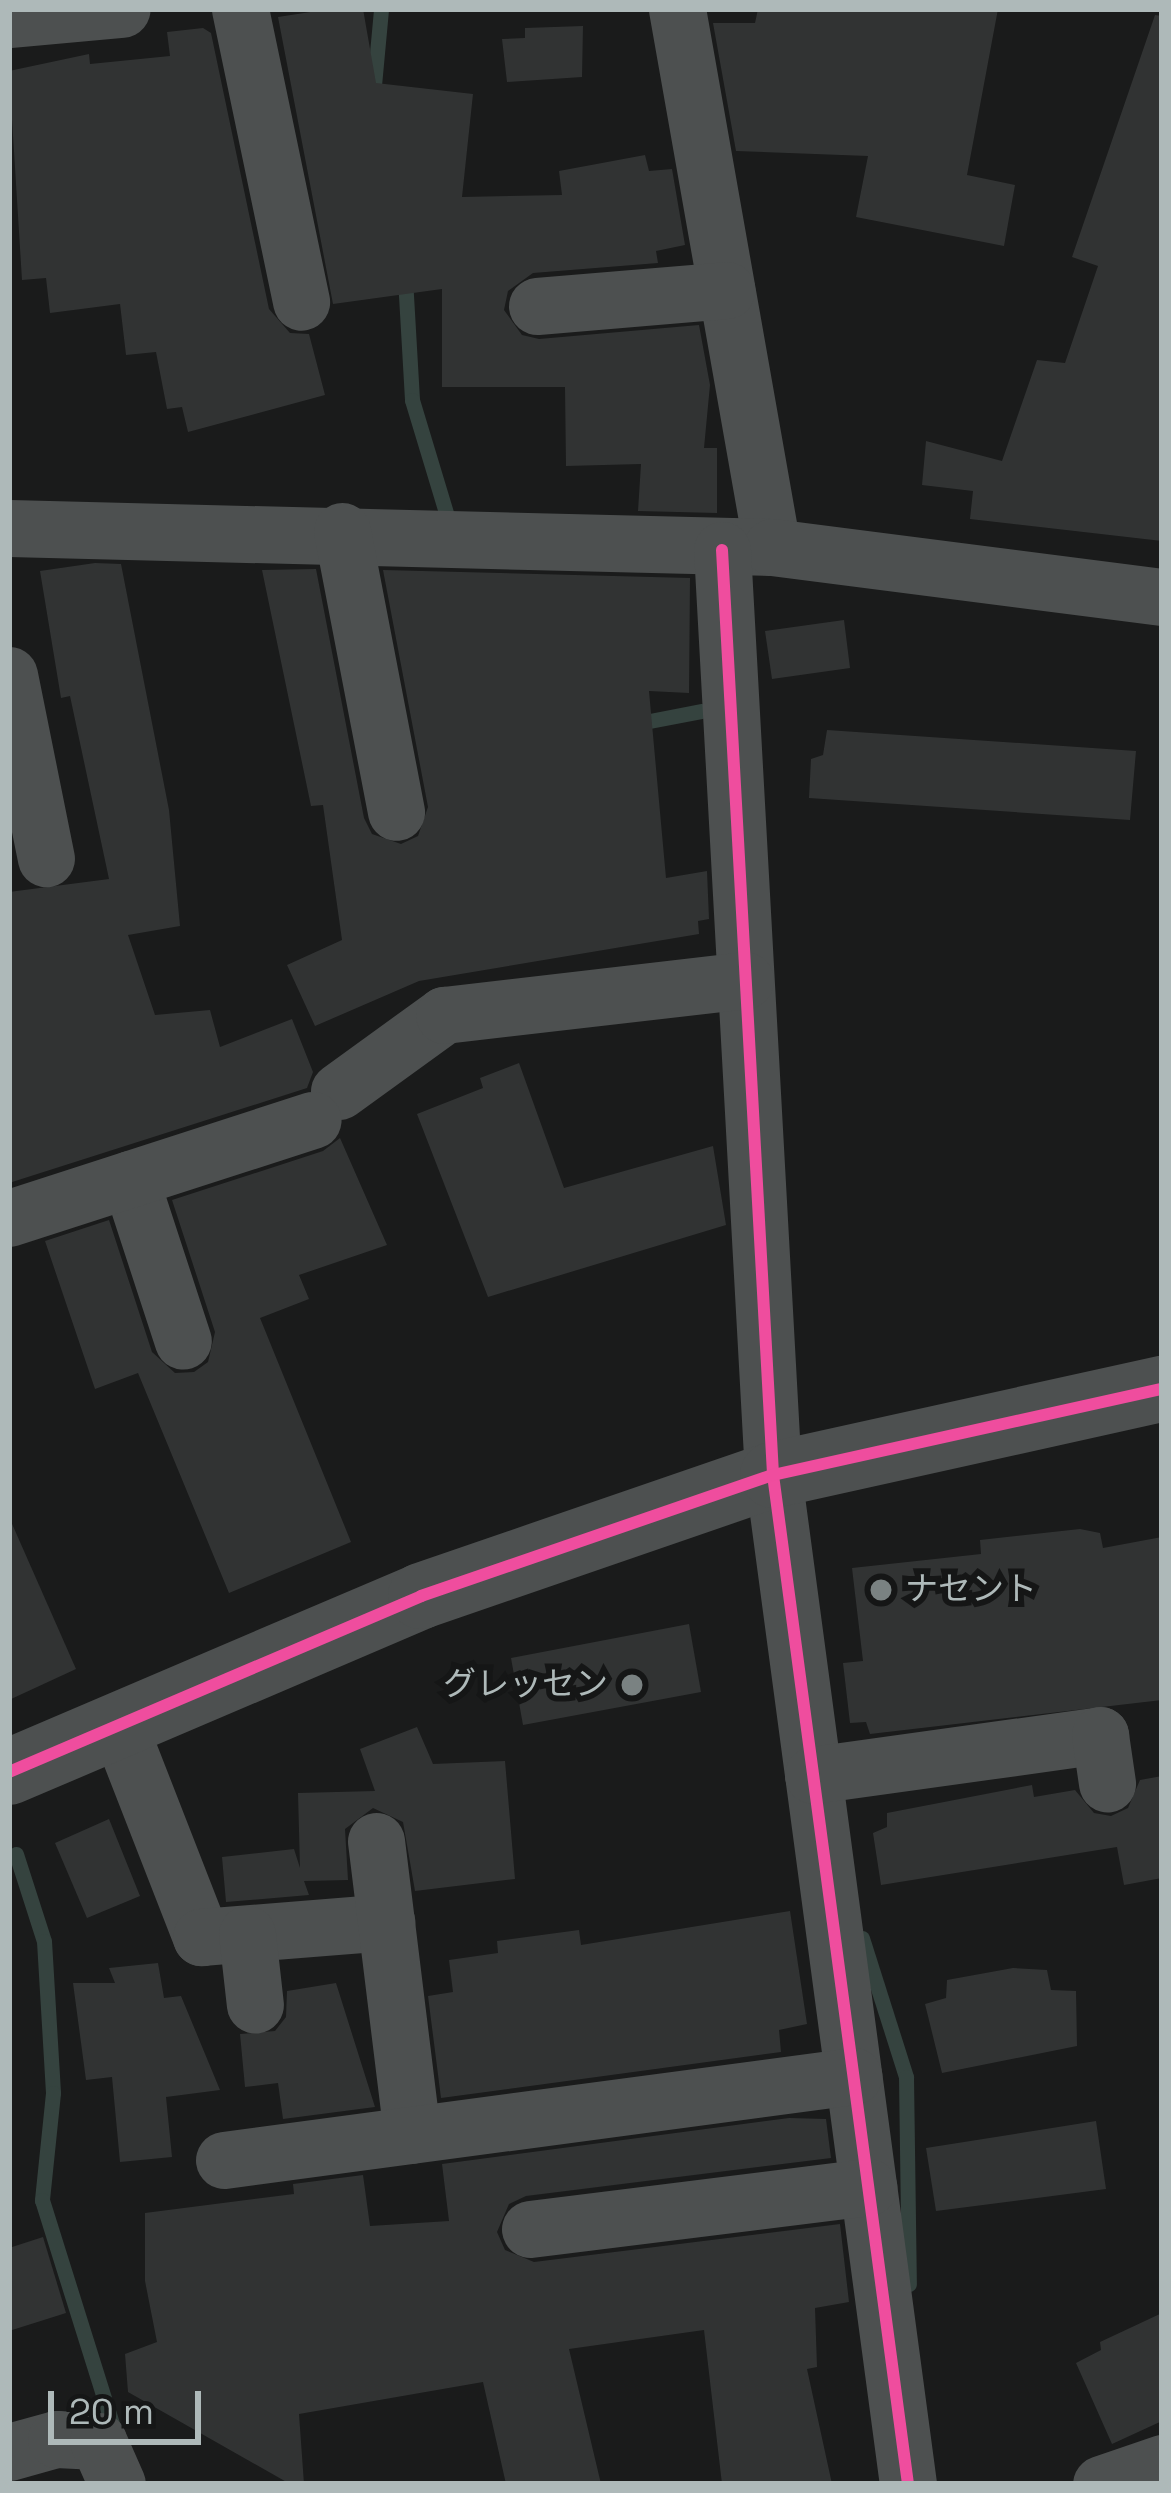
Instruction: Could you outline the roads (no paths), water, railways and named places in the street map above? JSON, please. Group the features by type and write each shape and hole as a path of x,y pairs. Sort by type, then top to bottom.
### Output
{"street":[{"path":"9,20 122,9"},
{"path":"240,9 302,302"},
{"path":"677,9 667,110 726,290 747,549 745,980 773,1474 828,1773 853,2076 908,2484"},
{"path":"536,306 726,290"},
{"path":"9,528 342,531 747,549 1162,597"},
{"path":"342,531 396,812"},
{"path":"9,675 30,825"},
{"path":"9,1218 326,1106 444,1015 529,980 745,980"},
{"path":"130,1178 183,1341"},
{"path":"9,1772 421,1596 773,1474 1162,1389"},
{"path":"118,1724 201,1937 386,1922"},
{"path":"828,1773 1100,1735 1108,1783"},
{"path":"376,1841 412,2135"},
{"path":"247,1934 255,2006"},
{"path":"224,2160 853,2076"},
{"path":"530,2229 868,2187"},
{"path":"9,2452 56,2439 98,2441 117,2484"},
{"path":"1101,2484 1162,2463"}],"waterway":[{"path":"373,96 381,9"},
{"path":"405,278 412,400 447,516"},
{"path":"634,724 701,711"},
{"path":"16,1854 44,1941 53,2093 42,2200 116,2436"},
{"path":"862,1938 906,2077 909,2284"}],"place":[{"name":"ナセント","path":"881,1590"},
{"name":"グレッセン","path":"632,1685"}]}
